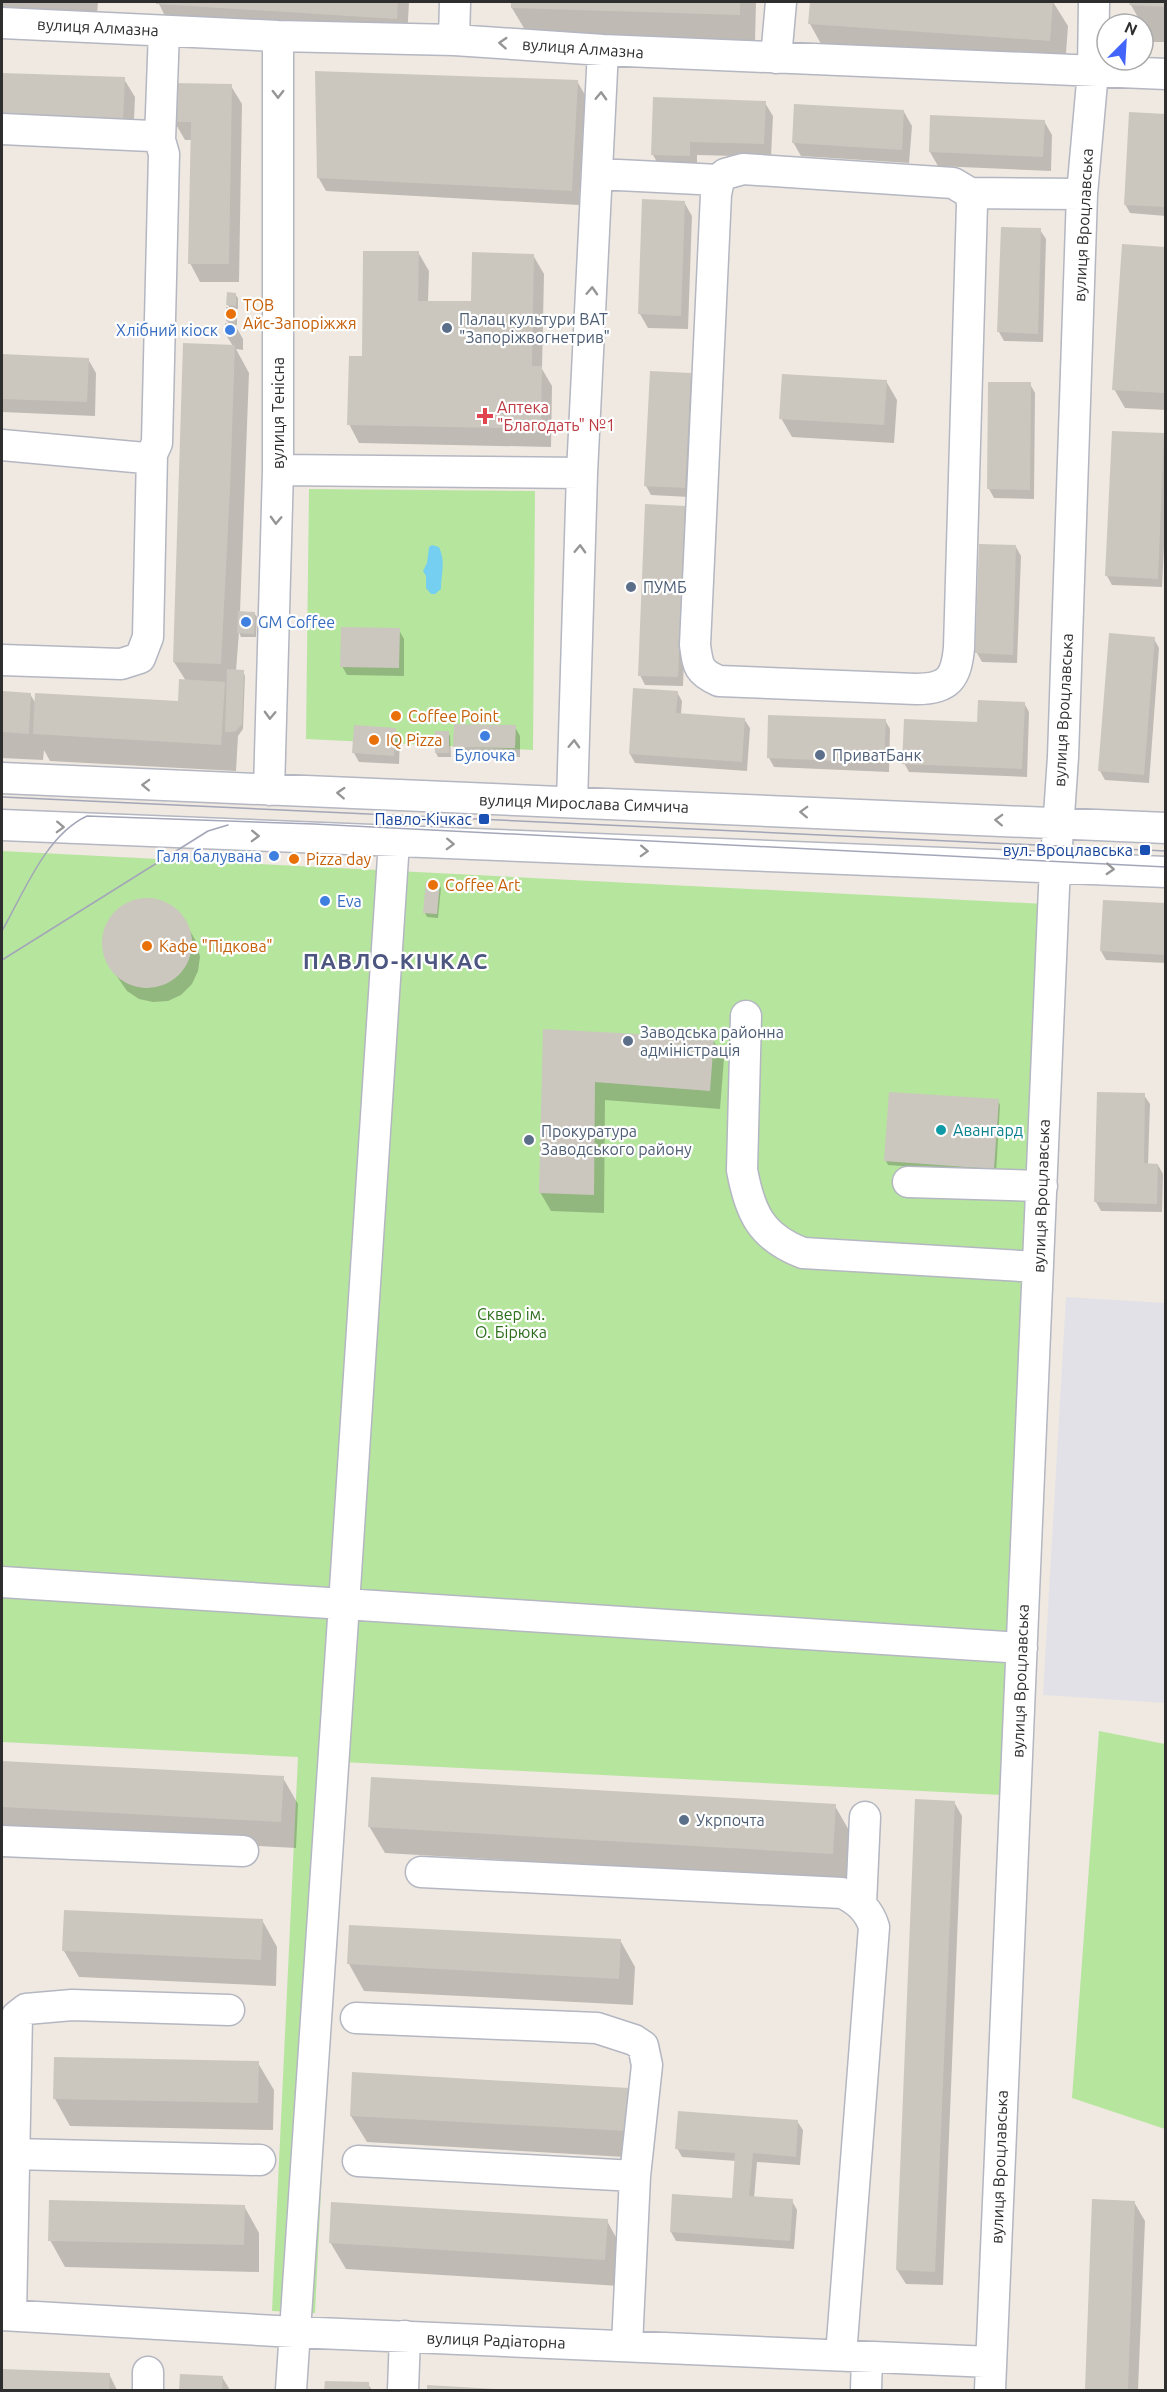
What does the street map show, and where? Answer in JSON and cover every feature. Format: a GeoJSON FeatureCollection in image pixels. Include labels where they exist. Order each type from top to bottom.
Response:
{"type":"FeatureCollection","features":[{"type":"Feature","properties":{"kind":"street"},"geometry":{"type":"LineString","coordinates":[[454,40],[455,2]]}},
{"type":"Feature","properties":{"kind":"street"},"geometry":{"type":"LineString","coordinates":[[776,58],[781,2]]}},
{"type":"Feature","properties":{"kind":"street","name":"вулиця Вроцлавська"},"geometry":{"type":"LineString","coordinates":[[991,2376],[1055,866],[1062,757],[1082,194],[1093,71],[1094,2]]}},
{"type":"Feature","properties":{"kind":"street","name":"вулиця Алмазна"},"geometry":{"type":"LineString","coordinates":[[2,23],[115,15],[164,31],[454,40],[603,50],[1166,74]]}},
{"type":"Feature","properties":{"kind":"street"},"geometry":{"type":"LineString","coordinates":[[2,660],[121,664],[140,658],[148,638],[152,454],[157,443],[164,154],[160,140],[164,31]]}},
{"type":"Feature","properties":{"kind":"street","name":"вулиця Тенісна"},"geometry":{"type":"LineString","coordinates":[[268,790],[278,470],[278,36]]}},
{"type":"Feature","properties":{"kind":"street"},"geometry":{"type":"LineString","coordinates":[[572,802],[582,473],[603,50]]}},
{"type":"Feature","properties":{"kind":"street"},"geometry":{"type":"LineString","coordinates":[[2,129],[151,136],[160,140]]}},
{"type":"Feature","properties":{"kind":"street"},"geometry":{"type":"LineString","coordinates":[[970,193],[972,216],[956,670],[946,682],[927,689],[719,681],[707,676],[698,666],[695,645],[715,218],[719,180],[725,174],[743,169],[953,183],[970,193],[1082,194]]}},
{"type":"Feature","properties":{"kind":"street"},"geometry":{"type":"LineString","coordinates":[[598,174],[719,180]]}},
{"type":"Feature","properties":{"kind":"street"},"geometry":{"type":"LineString","coordinates":[[2,445],[145,459],[152,454]]}},
{"type":"Feature","properties":{"kind":"street"},"geometry":{"type":"LineString","coordinates":[[278,470],[582,473]]}},
{"type":"Feature","properties":{"kind":"street","name":"вулиця Мирослава Симчича"},"geometry":{"type":"LineString","coordinates":[[2,778],[1166,828]]}},
{"type":"Feature","properties":{"kind":"street"},"geometry":{"type":"LineString","coordinates":[[2,825],[1166,872]]}},
{"type":"Feature","properties":{"kind":"street"},"geometry":{"type":"LineString","coordinates":[[291,2391],[393,857]]}},
{"type":"Feature","properties":{"kind":"street"},"geometry":{"type":"LineString","coordinates":[[746,1016],[742,1170],[747,1195],[756,1217],[768,1233],[782,1245],[803,1253],[1038,1267]]}},
{"type":"Feature","properties":{"kind":"street"},"geometry":{"type":"LineString","coordinates":[[908,1182],[1042,1186]]}},
{"type":"Feature","properties":{"kind":"street"},"geometry":{"type":"LineString","coordinates":[[2,1582],[1022,1648]]}},
{"type":"Feature","properties":{"kind":"street"},"geometry":{"type":"LineString","coordinates":[[861,1904],[865,1817]]}},
{"type":"Feature","properties":{"kind":"street"},"geometry":{"type":"LineString","coordinates":[[2,1841],[243,1851]]}},
{"type":"Feature","properties":{"kind":"street"},"geometry":{"type":"LineString","coordinates":[[421,1872],[842,1893],[861,1904],[871,1917],[874,1927],[854,2356],[866,2391]]}},
{"type":"Feature","properties":{"kind":"street"},"geometry":{"type":"LineString","coordinates":[[6,2315],[17,2016],[26,2009],[72,2005],[229,2010]]}},
{"type":"Feature","properties":{"kind":"street"},"geometry":{"type":"LineString","coordinates":[[356,2018],[597,2028],[634,2040],[643,2046],[647,2066],[635,2176],[627,2345]]}},
{"type":"Feature","properties":{"kind":"street"},"geometry":{"type":"LineString","coordinates":[[13,2154],[260,2160]]}},
{"type":"Feature","properties":{"kind":"street"},"geometry":{"type":"LineString","coordinates":[[358,2161],[635,2176]]}},
{"type":"Feature","properties":{"kind":"street","name":"вулиця Радіаторна"},"geometry":{"type":"LineString","coordinates":[[6,2315],[294,2332],[854,2356],[991,2376]]}},
{"type":"Feature","properties":{"kind":"street"},"geometry":{"type":"LineString","coordinates":[[403,2391],[405,2336]]}},
{"type":"Feature","properties":{"kind":"shaded area"},"geometry":{"type":"Polygon","coordinates":[[[1066,1297],[1165,1303],[1165,1703],[1043,1695],[1066,1297]]]}},
{"type":"Feature","properties":{"kind":"green space"},"geometry":{"type":"Polygon","coordinates":[[[309,489],[535,491],[533,750],[306,739],[309,489]]]}},
{"type":"Feature","properties":{"kind":"green space","name":"Сквер ім. О. Бірюка"},"geometry":{"type":"Polygon","coordinates":[[[2,851],[1045,904],[1002,1795],[342,1762],[315,2313],[272,2311],[298,1757],[2,1742],[2,851]]]}},
{"type":"Feature","properties":{"kind":"green space"},"geometry":{"type":"Polygon","coordinates":[[[1099,1731],[1165,1744],[1165,2129],[1072,2098],[1099,1731]]]}},
{"type":"Feature","properties":{"kind":"water"},"geometry":{"type":"Polygon","coordinates":[[[432,545],[439,547],[443,563],[441,589],[435,594],[431,594],[426,588],[426,576],[423,571],[427,563],[429,547],[432,545]]]}},
{"type":"Feature","properties":{"kind":"building"},"geometry":{"type":"Polygon","coordinates":[[[156,2],[398,2],[397,19],[156,4],[156,2]]]}},
{"type":"Feature","properties":{"kind":"building"},"geometry":{"type":"Polygon","coordinates":[[[511,2],[740,2],[740,15],[511,8],[511,2]]]}},
{"type":"Feature","properties":{"kind":"building"},"geometry":{"type":"Polygon","coordinates":[[[810,2],[1053,2],[1050,41],[808,24],[810,2]]]}},
{"type":"Feature","properties":{"kind":"building"},"geometry":{"type":"Polygon","coordinates":[[[1130,2],[1166,2],[1166,7],[1129,5],[1130,2]]]}},
{"type":"Feature","properties":{"kind":"building"},"geometry":{"type":"Polygon","coordinates":[[[315,71],[578,80],[572,191],[317,178],[315,71]]]}},
{"type":"Feature","properties":{"kind":"building"},"geometry":{"type":"Polygon","coordinates":[[[2,73],[125,77],[123,122],[2,117],[2,73]]]}},
{"type":"Feature","properties":{"kind":"building"},"geometry":{"type":"Polygon","coordinates":[[[173,83],[232,84],[229,264],[188,264],[191,122],[173,122],[173,83]]]}},
{"type":"Feature","properties":{"kind":"building"},"geometry":{"type":"Polygon","coordinates":[[[653,97],[766,101],[764,144],[690,142],[690,156],[651,155],[653,97]]]}},
{"type":"Feature","properties":{"kind":"building"},"geometry":{"type":"Polygon","coordinates":[[[794,104],[904,110],[902,150],[792,143],[794,104]]]}},
{"type":"Feature","properties":{"kind":"building"},"geometry":{"type":"Polygon","coordinates":[[[1129,112],[1166,114],[1166,207],[1124,205],[1129,112]]]}},
{"type":"Feature","properties":{"kind":"building"},"geometry":{"type":"Polygon","coordinates":[[[930,115],[1045,120],[1043,157],[929,152],[930,115]]]}},
{"type":"Feature","properties":{"kind":"building"},"geometry":{"type":"Polygon","coordinates":[[[642,199],[685,201],[681,316],[638,314],[642,199]]]}},
{"type":"Feature","properties":{"kind":"building"},"geometry":{"type":"Polygon","coordinates":[[[1001,227],[1041,228],[1038,334],[997,332],[1001,227]]]}},
{"type":"Feature","properties":{"kind":"building"},"geometry":{"type":"Polygon","coordinates":[[[1122,244],[1166,247],[1164,393],[1112,390],[1122,244]]]}},
{"type":"Feature","properties":{"kind":"building","name":"Палац культури ВАТ \"Запоріжвогнетрив\""},"geometry":{"type":"Polygon","coordinates":[[[363,251],[419,251],[418,301],[471,301],[472,252],[534,254],[532,366],[542,366],[541,429],[347,425],[349,356],[362,356],[363,251]]]}},
{"type":"Feature","properties":{"kind":"building"},"geometry":{"type":"Polygon","coordinates":[[[227,292],[236,293],[236,306],[226,305],[227,292]]]}},
{"type":"Feature","properties":{"kind":"building","name":"ТОВ Айс-Запоріжжя"},"geometry":{"type":"Polygon","coordinates":[[[226,307],[236,308],[235,322],[226,321],[226,307]]]}},
{"type":"Feature","properties":{"kind":"building","name":"Хлібний кіоск"},"geometry":{"type":"Polygon","coordinates":[[[225,323],[236,324],[236,336],[225,336],[225,323]]]}},
{"type":"Feature","properties":{"kind":"building"},"geometry":{"type":"Polygon","coordinates":[[[183,343],[235,345],[221,664],[173,662],[183,343]]]}},
{"type":"Feature","properties":{"kind":"building"},"geometry":{"type":"Polygon","coordinates":[[[2,354],[89,358],[87,402],[2,399],[2,354]]]}},
{"type":"Feature","properties":{"kind":"building"},"geometry":{"type":"Polygon","coordinates":[[[650,371],[691,373],[685,488],[644,486],[650,371]]]}},
{"type":"Feature","properties":{"kind":"building"},"geometry":{"type":"Polygon","coordinates":[[[782,374],[887,380],[884,425],[779,419],[782,374]]]}},
{"type":"Feature","properties":{"kind":"building"},"geometry":{"type":"Polygon","coordinates":[[[988,382],[1031,382],[1030,490],[987,489],[988,382]]]}},
{"type":"Feature","properties":{"kind":"building"},"geometry":{"type":"Polygon","coordinates":[[[1112,431],[1164,433],[1158,579],[1105,576],[1112,431]]]}},
{"type":"Feature","properties":{"kind":"building"},"geometry":{"type":"Polygon","coordinates":[[[645,504],[685,506],[678,677],[638,676],[645,504]]]}},
{"type":"Feature","properties":{"kind":"building"},"geometry":{"type":"Polygon","coordinates":[[[979,544],[1016,545],[1013,655],[975,653],[979,544]]]}},
{"type":"Feature","properties":{"kind":"building","name":"GM Coffee"},"geometry":{"type":"Polygon","coordinates":[[[238,611],[255,612],[254,634],[237,633],[238,611]]]}},
{"type":"Feature","properties":{"kind":"building"},"geometry":{"type":"Polygon","coordinates":[[[341,627],[400,628],[399,668],[340,667],[341,627]]]}},
{"type":"Feature","properties":{"kind":"building"},"geometry":{"type":"Polygon","coordinates":[[[1109,633],[1155,637],[1144,775],[1098,771],[1109,633]]]}},
{"type":"Feature","properties":{"kind":"building"},"geometry":{"type":"Polygon","coordinates":[[[227,669],[244,670],[242,724],[232,732],[225,732],[227,669]]]}},
{"type":"Feature","properties":{"kind":"building"},"geometry":{"type":"Polygon","coordinates":[[[179,679],[225,682],[221,745],[33,734],[35,693],[178,701],[179,679]]]}},
{"type":"Feature","properties":{"kind":"building"},"geometry":{"type":"Polygon","coordinates":[[[633,688],[678,691],[676,713],[745,718],[742,762],[629,754],[633,688]]]}},
{"type":"Feature","properties":{"kind":"building"},"geometry":{"type":"Polygon","coordinates":[[[2,691],[31,693],[29,734],[2,732],[2,691]]]}},
{"type":"Feature","properties":{"kind":"building"},"geometry":{"type":"Polygon","coordinates":[[[978,700],[1025,702],[1022,769],[902,764],[904,719],[977,722],[978,700]]]}},
{"type":"Feature","properties":{"kind":"building"},"geometry":{"type":"Polygon","coordinates":[[[768,715],[886,719],[884,763],[767,758],[768,715]]]}},
{"type":"Feature","properties":{"kind":"building","name":"Булочка"},"geometry":{"type":"Polygon","coordinates":[[[454,724],[516,725],[515,748],[453,747],[454,724]]]}},
{"type":"Feature","properties":{"kind":"building","name":"IQ Pіzza"},"geometry":{"type":"Polygon","coordinates":[[[354,725],[396,728],[394,756],[352,753],[354,725]]]}},
{"type":"Feature","properties":{"kind":"building"},"geometry":{"type":"Polygon","coordinates":[[[435,731],[449,731],[449,753],[435,753],[435,731]]]}},
{"type":"Feature","properties":{"kind":"building"},"geometry":{"type":"Polygon","coordinates":[[[426,881],[440,882],[437,914],[423,913],[426,881]]]}},
{"type":"Feature","properties":{"kind":"building","name":"Кафе \"Підкова\""},"geometry":{"type":"Polygon","coordinates":[[[147,898],[164,901],[179,911],[189,926],[192,943],[189,960],[179,975],[164,985],[147,988],[130,985],[115,975],[105,960],[102,943],[105,926],[115,911],[130,901],[147,898]]]}},
{"type":"Feature","properties":{"kind":"building"},"geometry":{"type":"Polygon","coordinates":[[[1103,900],[1166,903],[1166,955],[1100,951],[1103,900]]]}},
{"type":"Feature","properties":{"kind":"building"},"geometry":{"type":"Polygon","coordinates":[[[543,1029],[714,1038],[710,1091],[595,1082],[594,1195],[539,1193],[543,1029]]]}},
{"type":"Feature","properties":{"kind":"building","name":"Авангард"},"geometry":{"type":"Polygon","coordinates":[[[889,1092],[999,1099],[994,1169],[884,1161],[889,1092]]]}},
{"type":"Feature","properties":{"kind":"building"},"geometry":{"type":"Polygon","coordinates":[[[1097,1092],[1145,1093],[1144,1163],[1158,1164],[1157,1204],[1094,1202],[1097,1092]]]}},
{"type":"Feature","properties":{"kind":"building"},"geometry":{"type":"Polygon","coordinates":[[[2,1761],[284,1776],[281,1822],[2,1807],[2,1761]]]}},
{"type":"Feature","properties":{"kind":"building"},"geometry":{"type":"Polygon","coordinates":[[[371,1777],[836,1804],[833,1854],[368,1827],[371,1777]]]}},
{"type":"Feature","properties":{"kind":"building"},"geometry":{"type":"Polygon","coordinates":[[[915,1799],[955,1801],[935,2272],[896,2270],[915,1799]]]}},
{"type":"Feature","properties":{"kind":"building"},"geometry":{"type":"Polygon","coordinates":[[[64,1910],[263,1919],[261,1960],[62,1951],[64,1910]]]}},
{"type":"Feature","properties":{"kind":"building"},"geometry":{"type":"Polygon","coordinates":[[[349,1925],[621,1939],[619,1979],[347,1964],[349,1925]]]}},
{"type":"Feature","properties":{"kind":"building"},"geometry":{"type":"Polygon","coordinates":[[[54,2057],[259,2061],[258,2103],[53,2099],[54,2057]]]}},
{"type":"Feature","properties":{"kind":"building"},"geometry":{"type":"Polygon","coordinates":[[[352,2072],[629,2088],[627,2131],[350,2116],[352,2072]]]}},
{"type":"Feature","properties":{"kind":"building"},"geometry":{"type":"Polygon","coordinates":[[[678,2111],[798,2120],[796,2157],[753,2153],[749,2196],[793,2199],[790,2241],[670,2232],[672,2194],[732,2198],[735,2153],[675,2149],[678,2111]]]}},
{"type":"Feature","properties":{"kind":"building"},"geometry":{"type":"Polygon","coordinates":[[[1092,2199],[1135,2201],[1128,2390],[1085,2390],[1092,2199]]]}},
{"type":"Feature","properties":{"kind":"building"},"geometry":{"type":"Polygon","coordinates":[[[49,2200],[245,2205],[244,2245],[48,2241],[49,2200]]]}},
{"type":"Feature","properties":{"kind":"building"},"geometry":{"type":"Polygon","coordinates":[[[331,2202],[608,2219],[605,2260],[329,2243],[331,2202]]]}},
{"type":"Feature","properties":{"kind":"building"},"geometry":{"type":"Polygon","coordinates":[[[2,2369],[110,2373],[109,2390],[2,2390],[2,2369]]]}},
{"type":"Feature","properties":{"kind":"building"},"geometry":{"type":"Polygon","coordinates":[[[180,2374],[223,2376],[222,2390],[179,2390],[180,2374]]]}},
{"type":"Feature","properties":{"kind":"building"},"geometry":{"type":"Polygon","coordinates":[[[325,2381],[369,2382],[369,2390],[324,2390],[325,2381]]]}},
{"type":"Feature","properties":{"kind":"building"},"geometry":{"type":"Polygon","coordinates":[[[427,2385],[495,2389],[495,2390],[427,2390],[427,2385]]]}},
{"type":"Feature","properties":{"kind":"tram line"},"geometry":{"type":"LineString","coordinates":[[2,797],[1166,851]]}},
{"type":"Feature","properties":{"kind":"tram line"},"geometry":{"type":"LineString","coordinates":[[2,931],[48,850],[72,825],[87,816],[314,824],[1166,867]]}},
{"type":"Feature","properties":{"kind":"tram line"},"geometry":{"type":"LineString","coordinates":[[2,960],[208,831],[228,825]]}},
{"type":"Feature","properties":{"kind":"place","name":"ТОВ Айс-Запоріжжя"},"geometry":{"type":"Point","coordinates":[231,314]}},
{"type":"Feature","properties":{"kind":"place","name":"Палац культури ВАТ \"Запоріжвогнетрив\""},"geometry":{"type":"Point","coordinates":[447,328]}},
{"type":"Feature","properties":{"kind":"place","name":"Хлібний кіоск"},"geometry":{"type":"Point","coordinates":[230,330]}},
{"type":"Feature","properties":{"kind":"place","name":"Аптека \"Благодать\" №1"},"geometry":{"type":"Point","coordinates":[485,416]}},
{"type":"Feature","properties":{"kind":"place","name":"ПУМБ"},"geometry":{"type":"Point","coordinates":[631,587]}},
{"type":"Feature","properties":{"kind":"place","name":"GM Coffee"},"geometry":{"type":"Point","coordinates":[246,622]}},
{"type":"Feature","properties":{"kind":"place","name":"Coffee Point"},"geometry":{"type":"Point","coordinates":[396,716]}},
{"type":"Feature","properties":{"kind":"place","name":"Булочка"},"geometry":{"type":"Point","coordinates":[485,736]}},
{"type":"Feature","properties":{"kind":"place","name":"IQ Pіzza"},"geometry":{"type":"Point","coordinates":[374,740]}},
{"type":"Feature","properties":{"kind":"place","name":"ПриватБанк"},"geometry":{"type":"Point","coordinates":[820,755]}},
{"type":"Feature","properties":{"kind":"place","name":"Павло-Кічкас"},"geometry":{"type":"Point","coordinates":[484,819]}},
{"type":"Feature","properties":{"kind":"place","name":"вул. Вроцлавська"},"geometry":{"type":"Point","coordinates":[1145,850]}},
{"type":"Feature","properties":{"kind":"place","name":"Галя балувана"},"geometry":{"type":"Point","coordinates":[274,856]}},
{"type":"Feature","properties":{"kind":"place","name":"Pizza day"},"geometry":{"type":"Point","coordinates":[294,859]}},
{"type":"Feature","properties":{"kind":"place","name":"Coffee Art"},"geometry":{"type":"Point","coordinates":[433,885]}},
{"type":"Feature","properties":{"kind":"place","name":"Eva"},"geometry":{"type":"Point","coordinates":[325,901]}},
{"type":"Feature","properties":{"kind":"place","name":"Кафе \"Підкова\""},"geometry":{"type":"Point","coordinates":[147,946]}},
{"type":"Feature","properties":{"kind":"place","name":"Заводська районна адміністрація"},"geometry":{"type":"Point","coordinates":[628,1041]}},
{"type":"Feature","properties":{"kind":"place","name":"Авангард"},"geometry":{"type":"Point","coordinates":[941,1130]}},
{"type":"Feature","properties":{"kind":"place","name":"Прокуратура Заводського району"},"geometry":{"type":"Point","coordinates":[529,1140]}},
{"type":"Feature","properties":{"kind":"place","name":"Укрпочта"},"geometry":{"type":"Point","coordinates":[684,1820]}},
{"type":"Feature","properties":{"kind":"district","name":"ПАВЛО-КІЧКАС"},"geometry":{"type":"Point","coordinates":[396,961]}}]}
